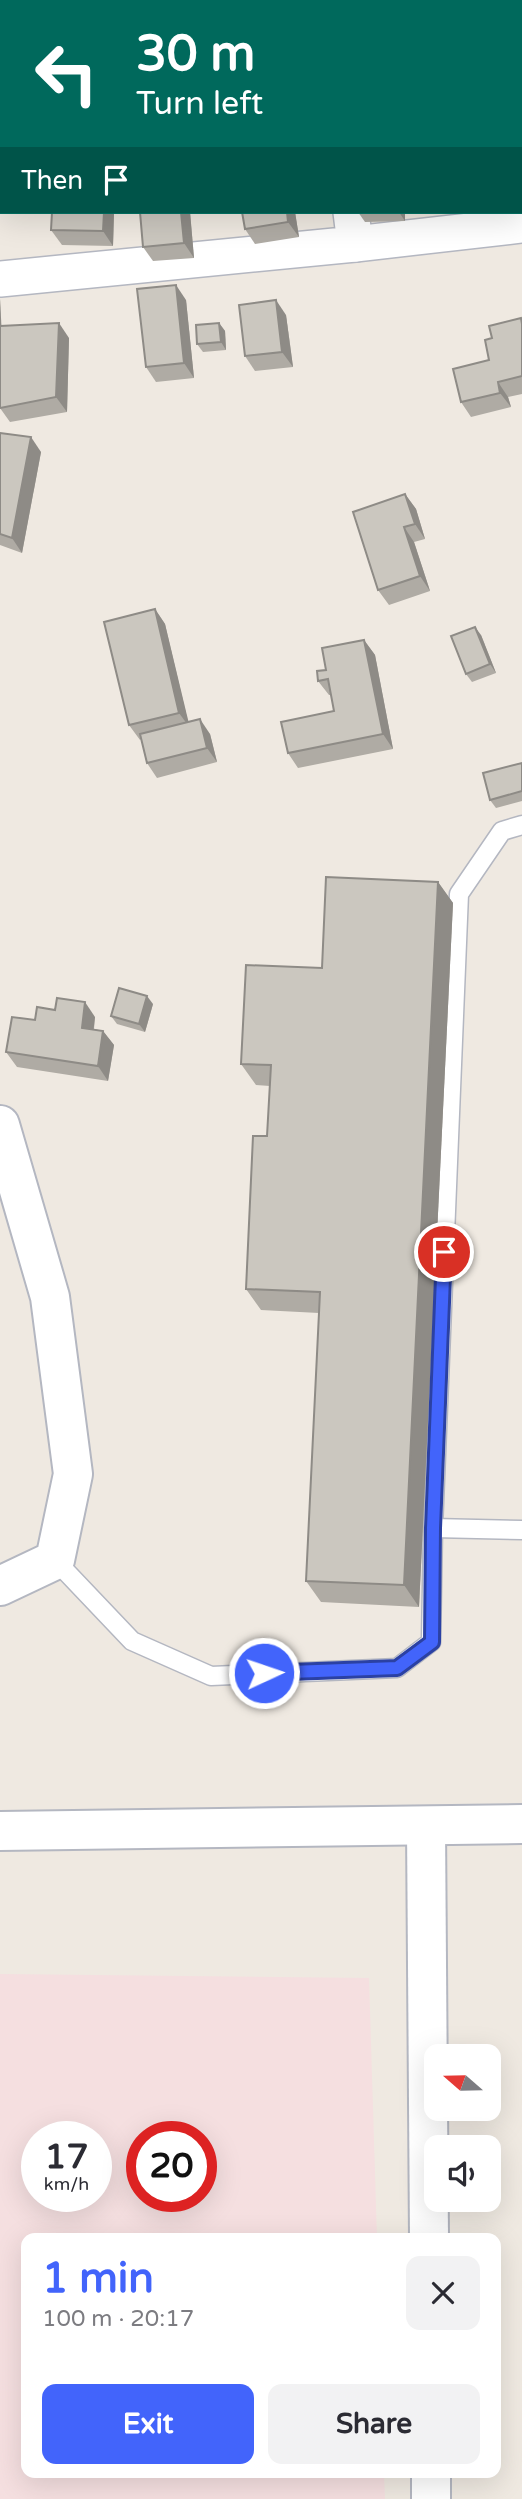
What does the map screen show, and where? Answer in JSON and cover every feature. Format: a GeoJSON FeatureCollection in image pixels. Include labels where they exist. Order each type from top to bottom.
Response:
{"type":"FeatureCollection","features":[{"type":"Feature","properties":{"kind":"street"},"geometry":{"type":"LineString","coordinates":[[0,279],[353,228],[522,225]]}},
{"type":"Feature","properties":{"kind":"street"},"geometry":{"type":"LineString","coordinates":[[0,1125],[50,1297],[74,1474],[55,1560],[0,1586]]}},
{"type":"Feature","properties":{"kind":"street"},"geometry":{"type":"LineString","coordinates":[[0,1831],[522,1824]]}},
{"type":"Feature","properties":{"kind":"street"},"geometry":{"type":"LineString","coordinates":[[426,1826],[429,2233]]}},
{"type":"Feature","properties":{"kind":"street"},"geometry":{"type":"LineString","coordinates":[[431,2478],[431,2499]]}},
{"type":"Feature","properties":{"kind":"lane"},"geometry":{"type":"LineString","coordinates":[[55,1560],[132,1641],[211,1676],[397,1668],[432,1642],[433,1528],[459,894],[502,831],[522,825]]}},
{"type":"Feature","properties":{"kind":"lane"},"geometry":{"type":"LineString","coordinates":[[433,1528],[522,1530]]}},
{"type":"Feature","properties":{"kind":"shaded area"},"geometry":{"type":"Polygon","coordinates":[[[0,1974],[369,1978],[377,2233],[21,2233],[21,2478],[384,2478],[385,2499],[0,2499],[0,1974]]]}},
{"type":"Feature","properties":{"kind":"building"},"geometry":{"type":"Polygon","coordinates":[[[52,214],[104,214],[103,231],[51,230],[52,214]]]}},
{"type":"Feature","properties":{"kind":"building"},"geometry":{"type":"Polygon","coordinates":[[[140,214],[181,214],[184,243],[143,247],[140,214]]]}},
{"type":"Feature","properties":{"kind":"building"},"geometry":{"type":"Polygon","coordinates":[[[242,214],[287,214],[288,222],[245,229],[242,214]]]}},
{"type":"Feature","properties":{"kind":"building"},"geometry":{"type":"Polygon","coordinates":[[[176,285],[184,363],[146,367],[137,289],[176,285]]]}},
{"type":"Feature","properties":{"kind":"building"},"geometry":{"type":"Polygon","coordinates":[[[276,300],[282,352],[245,356],[239,305],[276,300]]]}},
{"type":"Feature","properties":{"kind":"building"},"geometry":{"type":"Polygon","coordinates":[[[521,318],[522,376],[498,382],[500,393],[461,402],[453,369],[489,360],[485,340],[492,338],[489,326],[521,318]]]}},
{"type":"Feature","properties":{"kind":"building"},"geometry":{"type":"Polygon","coordinates":[[[59,323],[56,397],[0,408],[0,326],[59,323]]]}},
{"type":"Feature","properties":{"kind":"building"},"geometry":{"type":"Polygon","coordinates":[[[219,323],[221,342],[197,344],[196,325],[219,323]]]}},
{"type":"Feature","properties":{"kind":"building"},"geometry":{"type":"Polygon","coordinates":[[[0,433],[31,437],[12,538],[0,534],[0,433]]]}},
{"type":"Feature","properties":{"kind":"building"},"geometry":{"type":"Polygon","coordinates":[[[405,494],[415,524],[404,527],[420,576],[378,590],[353,512],[405,494]]]}},
{"type":"Feature","properties":{"kind":"building"},"geometry":{"type":"Polygon","coordinates":[[[155,609],[179,713],[129,725],[104,622],[155,609]]]}},
{"type":"Feature","properties":{"kind":"building"},"geometry":{"type":"Polygon","coordinates":[[[475,627],[490,664],[466,674],[451,636],[475,627]]]}},
{"type":"Feature","properties":{"kind":"building"},"geometry":{"type":"Polygon","coordinates":[[[364,640],[383,734],[288,753],[281,722],[334,711],[328,679],[318,681],[317,671],[326,670],[322,648],[364,640]]]}},
{"type":"Feature","properties":{"kind":"building"},"geometry":{"type":"Polygon","coordinates":[[[200,719],[207,748],[147,763],[140,734],[200,719]]]}},
{"type":"Feature","properties":{"kind":"building"},"geometry":{"type":"Polygon","coordinates":[[[522,763],[522,791],[490,800],[483,773],[522,763]]]}},
{"type":"Feature","properties":{"kind":"building"},"geometry":{"type":"Polygon","coordinates":[[[326,877],[438,882],[404,1585],[306,1581],[320,1292],[246,1289],[253,1136],[267,1136],[271,1065],[241,1064],[246,965],[322,968],[326,877]]]}},
{"type":"Feature","properties":{"kind":"building"},"geometry":{"type":"Polygon","coordinates":[[[119,988],[147,996],[139,1024],[111,1016],[119,988]]]}},
{"type":"Feature","properties":{"kind":"building"},"geometry":{"type":"Polygon","coordinates":[[[57,998],[85,1002],[82,1028],[103,1031],[98,1066],[6,1052],[12,1017],[35,1020],[37,1007],[55,1010],[57,998]]]}},
{"type":"Feature","properties":{"kind":"route"},"geometry":{"type":"LineString","coordinates":[[264,1673],[397,1668],[432,1642],[433,1528],[444,1252]]}}]}
